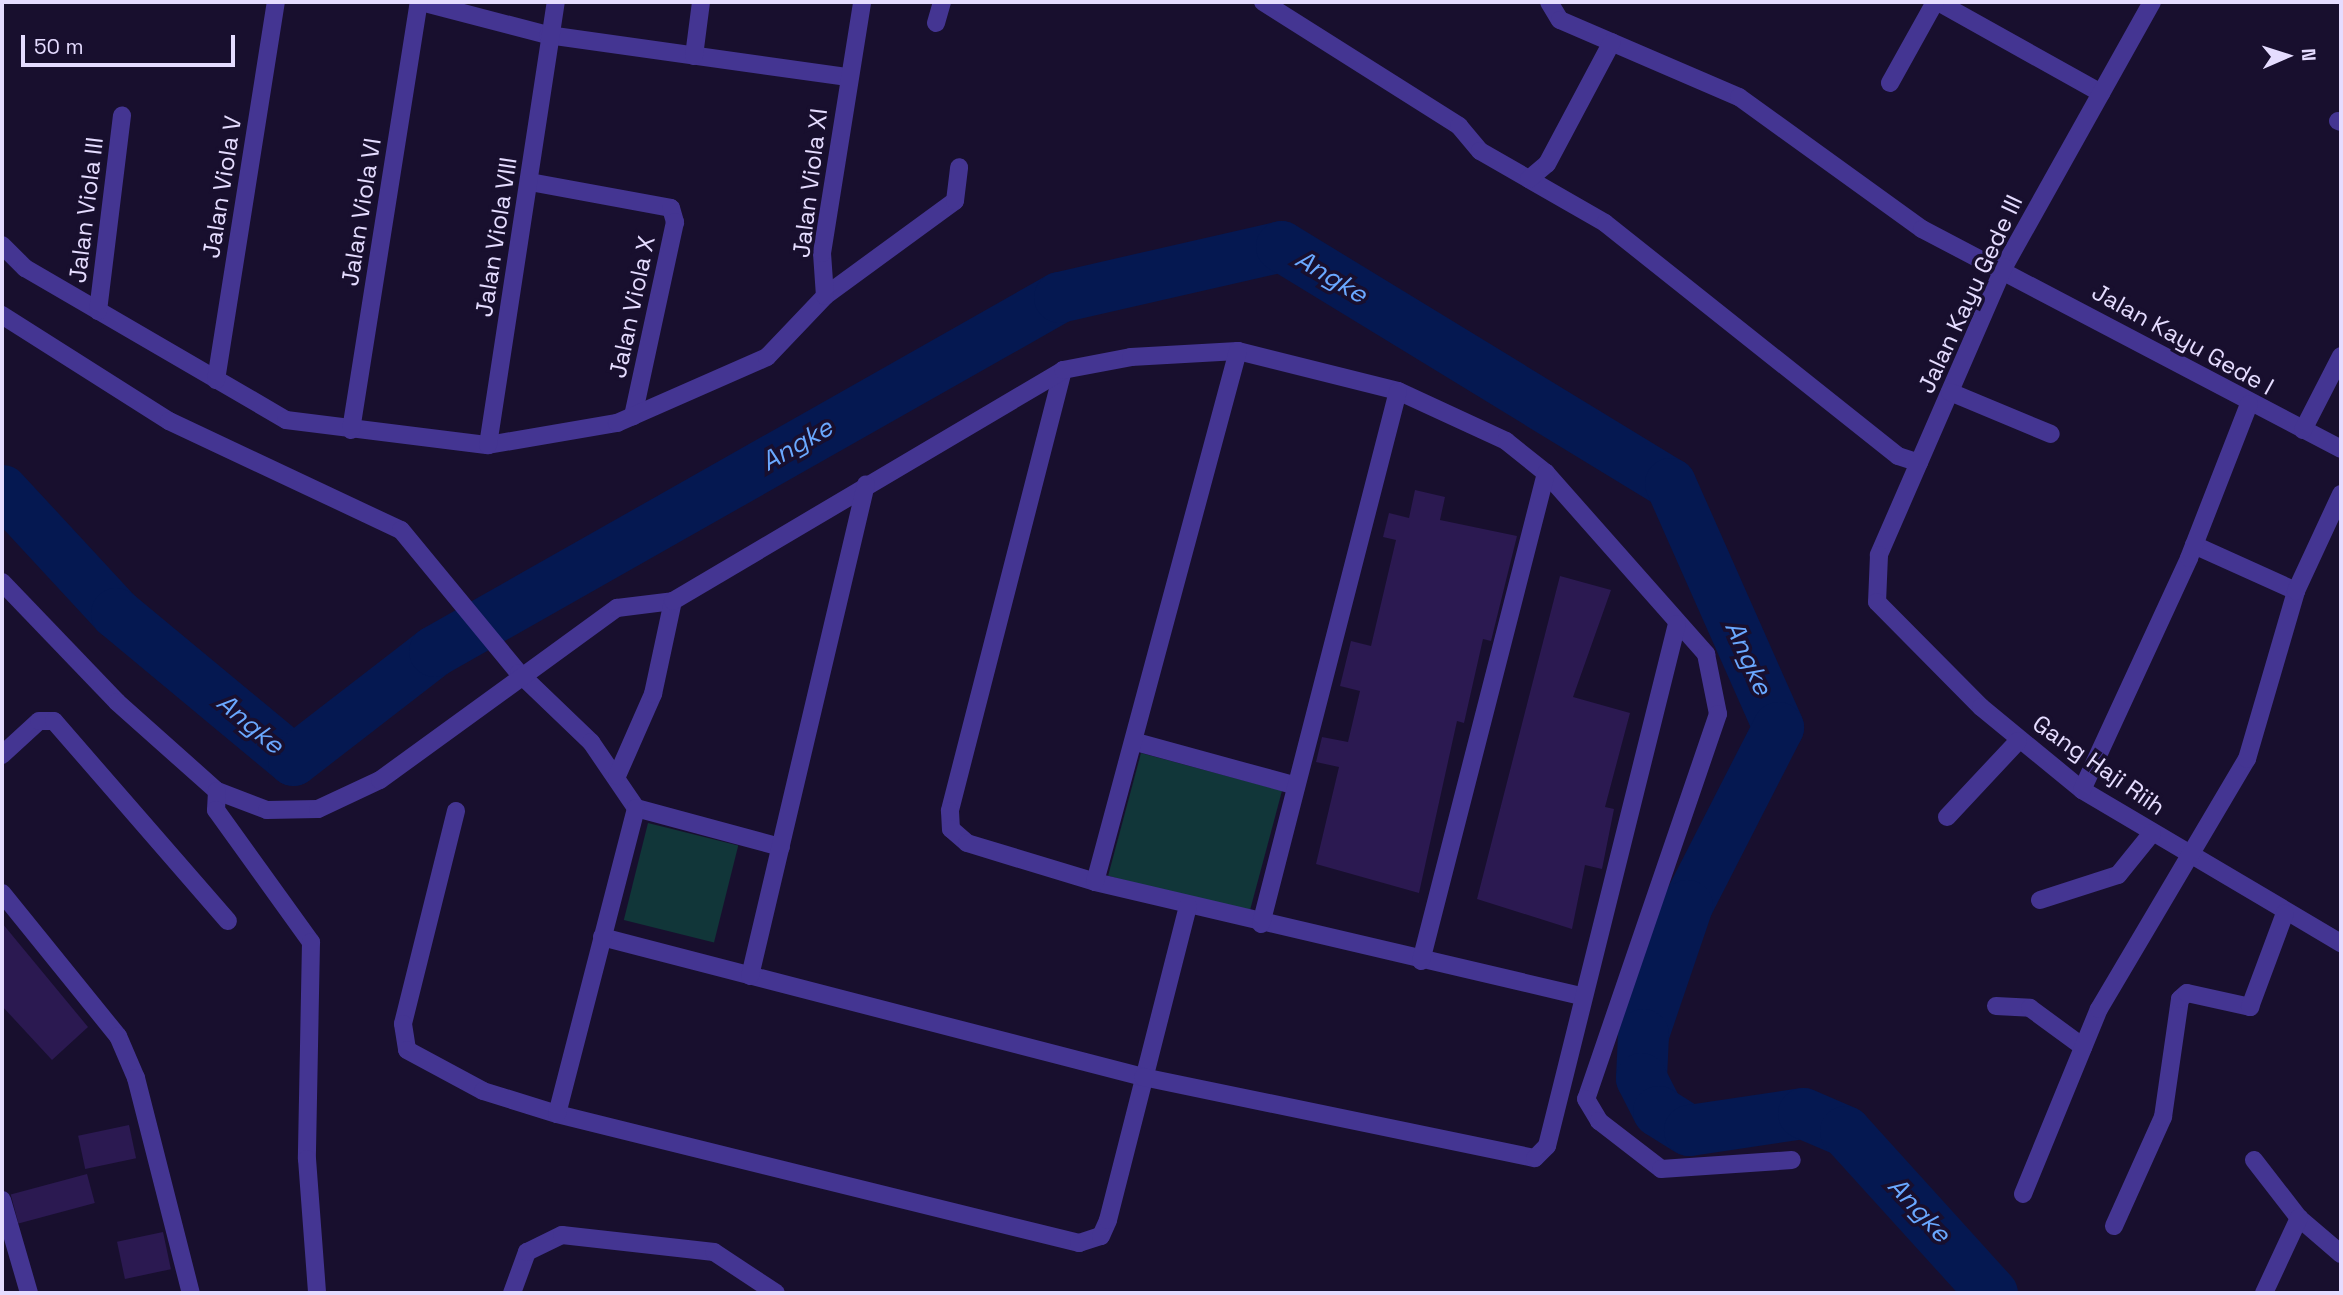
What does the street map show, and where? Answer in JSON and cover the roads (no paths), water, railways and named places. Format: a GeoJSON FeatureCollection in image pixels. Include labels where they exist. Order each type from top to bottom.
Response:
{"type":"FeatureCollection","features":[{"type":"Feature","properties":{"kind":"street","name":"Jalan Viola V"},"geometry":{"type":"LineString","coordinates":[[216,380],[276,2]]}},
{"type":"Feature","properties":{"kind":"street"},"geometry":{"type":"LineString","coordinates":[[420,2],[548,35],[848,76]]}},
{"type":"Feature","properties":{"kind":"street","name":"Jalan Viola VI"},"geometry":{"type":"LineString","coordinates":[[351,430],[420,2]]}},
{"type":"Feature","properties":{"kind":"street","name":"Jalan Viola VIII"},"geometry":{"type":"LineString","coordinates":[[488,445],[530,182],[548,35],[556,2]]}},
{"type":"Feature","properties":{"kind":"street"},"geometry":{"type":"LineString","coordinates":[[694,56],[701,2]]}},
{"type":"Feature","properties":{"kind":"street","name":"Jalan Viola XI"},"geometry":{"type":"LineString","coordinates":[[825,296],[822,253],[848,76],[862,2]]}},
{"type":"Feature","properties":{"kind":"street"},"geometry":{"type":"LineString","coordinates":[[936,23],[942,2]]}},
{"type":"Feature","properties":{"kind":"street"},"geometry":{"type":"LineString","coordinates":[[1264,2],[1391,80],[1459,127],[1480,151],[1605,223],[1898,456],[1919,463]]}},
{"type":"Feature","properties":{"kind":"street","name":"Jalan Kayu Gede I"},"geometry":{"type":"LineString","coordinates":[[1549,2],[1560,20],[1739,97],[1922,229],[2004,268],[2249,404],[2341,449]]}},
{"type":"Feature","properties":{"kind":"street"},"geometry":{"type":"LineString","coordinates":[[1890,83],[1937,2],[2101,93]]}},
{"type":"Feature","properties":{"kind":"street","name":"Jalan Kayu Gede III"},"geometry":{"type":"LineString","coordinates":[[1874,579],[1919,463],[2004,268],[2152,2]]}},
{"type":"Feature","properties":{"kind":"street"},"geometry":{"type":"LineString","coordinates":[[1529,179],[1547,163],[1612,42]]}},
{"type":"Feature","properties":{"kind":"street","name":"Jalan Viola III"},"geometry":{"type":"LineString","coordinates":[[98,310],[122,115]]}},
{"type":"Feature","properties":{"kind":"street"},"geometry":{"type":"LineString","coordinates":[[2,245],[25,268],[286,420],[488,445],[559,438],[633,418],[767,357],[825,296],[955,201],[959,167]]}},
{"type":"Feature","properties":{"kind":"street","name":"Jalan Viola X"},"geometry":{"type":"LineString","coordinates":[[530,182],[671,208],[675,222],[633,418]]}},
{"type":"Feature","properties":{"kind":"street"},"geometry":{"type":"LineString","coordinates":[[2,315],[169,421],[401,530],[439,570],[514,667],[617,776],[636,808],[781,847]]}},
{"type":"Feature","properties":{"kind":"street"},"geometry":{"type":"LineString","coordinates":[[1095,882],[1136,742],[1238,351]]}},
{"type":"Feature","properties":{"kind":"street"},"geometry":{"type":"LineString","coordinates":[[2,582],[117,702],[217,791],[267,810],[318,809],[380,780],[514,667],[617,608],[673,601],[866,484],[1063,370],[1131,357],[1238,351],[1398,391],[1506,441],[1546,473],[1706,654],[1718,714],[1586,1099],[1599,1121],[1661,1169],[1792,1160]]}},
{"type":"Feature","properties":{"kind":"street"},"geometry":{"type":"LineString","coordinates":[[2303,430],[2341,356]]}},
{"type":"Feature","properties":{"kind":"street"},"geometry":{"type":"LineString","coordinates":[[1063,370],[950,811],[951,829],[967,843],[1095,882],[1261,924],[1581,996]]}},
{"type":"Feature","properties":{"kind":"street"},"geometry":{"type":"LineString","coordinates":[[1261,924],[1293,785],[1398,391]]}},
{"type":"Feature","properties":{"kind":"street"},"geometry":{"type":"LineString","coordinates":[[1950,392],[2052,434]]}},
{"type":"Feature","properties":{"kind":"street"},"geometry":{"type":"LineString","coordinates":[[2082,790],[2194,545],[2249,404]]}},
{"type":"Feature","properties":{"kind":"street"},"geometry":{"type":"LineString","coordinates":[[1421,961],[1546,473]]}},
{"type":"Feature","properties":{"kind":"street"},"geometry":{"type":"LineString","coordinates":[[750,975],[866,484]]}},
{"type":"Feature","properties":{"kind":"street"},"geometry":{"type":"LineString","coordinates":[[2023,1194],[2083,1047],[2189,855],[2247,759],[2296,591],[2341,494]]}},
{"type":"Feature","properties":{"kind":"street"},"geometry":{"type":"LineString","coordinates":[[2194,545],[2296,591]]}},
{"type":"Feature","properties":{"kind":"street","name":"Gang Haji Riih"},"geometry":{"type":"LineString","coordinates":[[1874,579],[1877,602],[1902,631],[2018,741],[2082,790],[2285,913],[2341,943]]}},
{"type":"Feature","properties":{"kind":"street"},"geometry":{"type":"LineString","coordinates":[[617,776],[653,694],[673,601]]}},
{"type":"Feature","properties":{"kind":"street"},"geometry":{"type":"LineString","coordinates":[[602,937],[1143,1077],[1535,1157],[1547,1146],[1581,996],[1677,624]]}},
{"type":"Feature","properties":{"kind":"street"},"geometry":{"type":"LineString","coordinates":[[2,755],[40,720],[54,721],[228,921]]}},
{"type":"Feature","properties":{"kind":"street"},"geometry":{"type":"LineString","coordinates":[[1947,817],[2018,741]]}},
{"type":"Feature","properties":{"kind":"street"},"geometry":{"type":"LineString","coordinates":[[1136,742],[1293,785]]}},
{"type":"Feature","properties":{"kind":"street"},"geometry":{"type":"LineString","coordinates":[[217,791],[216,810],[311,942],[307,1159],[317,1293]]}},
{"type":"Feature","properties":{"kind":"street"},"geometry":{"type":"LineString","coordinates":[[557,1114],[636,808]]}},
{"type":"Feature","properties":{"kind":"street"},"geometry":{"type":"LineString","coordinates":[[456,811],[401,1042],[482,1091],[557,1114],[1079,1243],[1101,1236],[1108,1220],[1188,906]]}},
{"type":"Feature","properties":{"kind":"street"},"geometry":{"type":"LineString","coordinates":[[2040,900],[2118,875],[2152,833]]}},
{"type":"Feature","properties":{"kind":"street"},"geometry":{"type":"LineString","coordinates":[[5,903],[118,1036],[136,1078],[191,1293]]}},
{"type":"Feature","properties":{"kind":"street"},"geometry":{"type":"LineString","coordinates":[[2114,1226],[2163,1117],[2179,999],[2187,993],[2250,1007],[2285,913]]}},
{"type":"Feature","properties":{"kind":"street"},"geometry":{"type":"LineString","coordinates":[[1996,1006],[2030,1008],[2083,1047]]}},
{"type":"Feature","properties":{"kind":"street"},"geometry":{"type":"LineString","coordinates":[[2254,1160],[2299,1218],[2341,1254]]}},
{"type":"Feature","properties":{"kind":"street"},"geometry":{"type":"LineString","coordinates":[[2,1200],[29,1293]]}},
{"type":"Feature","properties":{"kind":"street"},"geometry":{"type":"LineString","coordinates":[[2264,1293],[2299,1218]]}},
{"type":"Feature","properties":{"kind":"street"},"geometry":{"type":"LineString","coordinates":[[512,1293],[527,1252],[562,1235],[714,1252],[776,1293]]}},
{"type":"Feature","properties":{"kind":"waterway","name":"Angke"},"geometry":{"type":"LineString","coordinates":[[2,490],[116,613],[293,760],[434,651],[1059,297],[1281,246],[1670,483],[1778,727],[1687,905],[1643,1034],[1641,1078],[1658,1111],[1689,1130],[1803,1113],[1845,1131],[1992,1293]]}}]}
